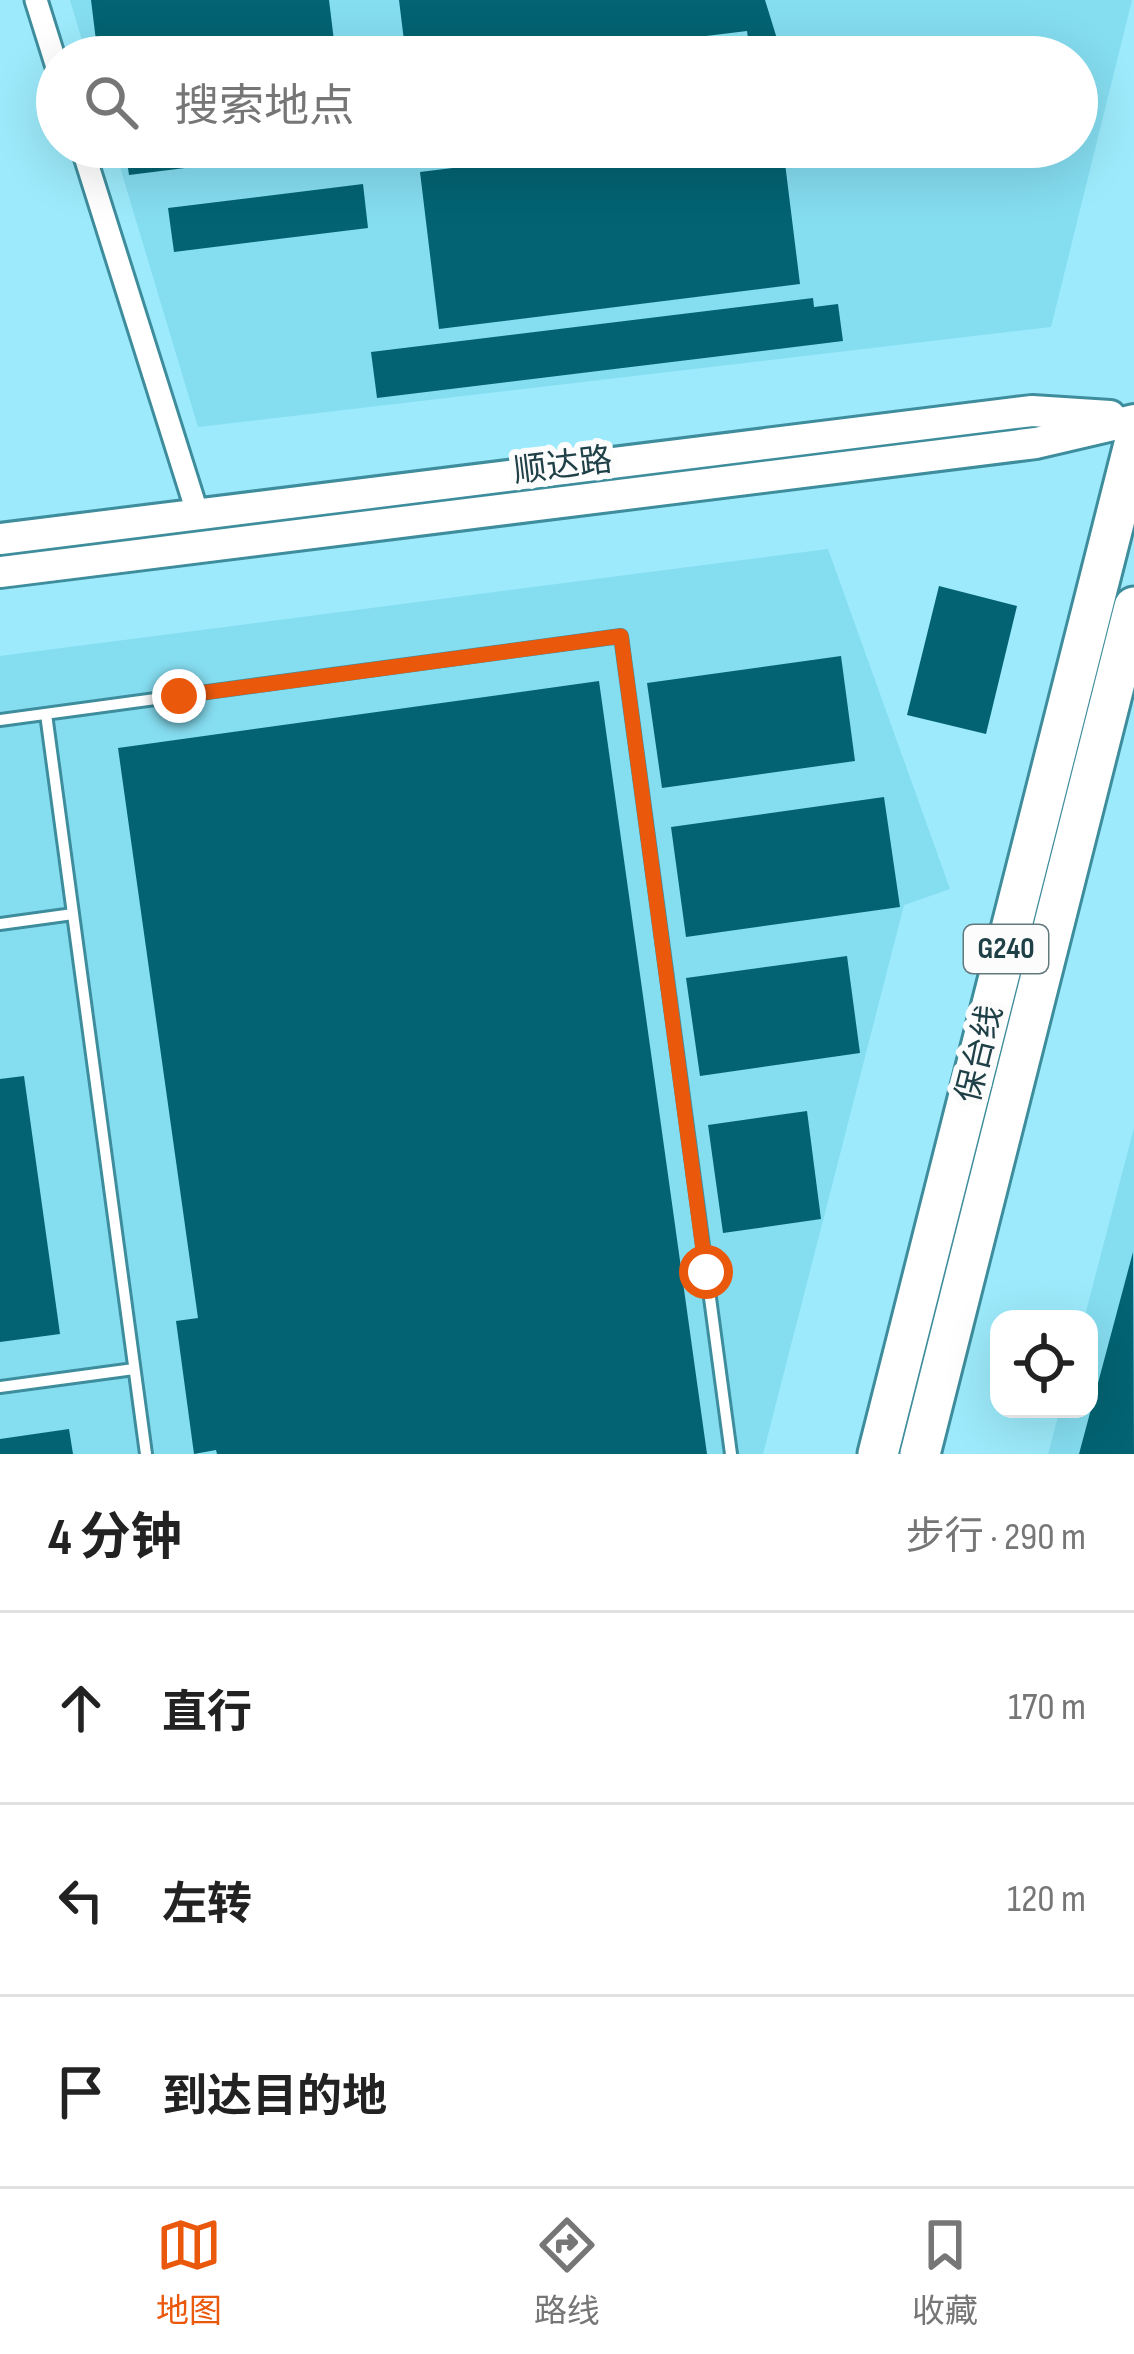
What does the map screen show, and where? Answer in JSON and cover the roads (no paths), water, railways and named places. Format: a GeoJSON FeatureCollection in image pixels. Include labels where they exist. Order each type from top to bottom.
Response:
{"type":"FeatureCollection","features":[{"type":"Feature","properties":{"kind":"highway","name":"保台线"},"geometry":{"type":"LineString","coordinates":[[878,1454],[1134,444]]}},
{"type":"Feature","properties":{"kind":"highway","name":"保台线"},"geometry":{"type":"LineString","coordinates":[[920,1454],[1134,607]]}},
{"type":"Feature","properties":{"kind":"main road","name":"顺达路"},"geometry":{"type":"LineString","coordinates":[[0,539],[1032,411],[1134,419]]}},
{"type":"Feature","properties":{"kind":"main road","name":"顺达路"},"geometry":{"type":"LineString","coordinates":[[0,572],[1036,443],[1134,419]]}},
{"type":"Feature","properties":{"kind":"street"},"geometry":{"type":"LineString","coordinates":[[36,0],[47,36]]}},
{"type":"Feature","properties":{"kind":"street"},"geometry":{"type":"LineString","coordinates":[[89,168],[198,515]]}},
{"type":"Feature","properties":{"kind":"lane"},"geometry":{"type":"LineString","coordinates":[[0,720],[621,636],[730,1454]]}},
{"type":"Feature","properties":{"kind":"lane"},"geometry":{"type":"LineString","coordinates":[[46,714],[146,1454]]}},
{"type":"Feature","properties":{"kind":"lane"},"geometry":{"type":"LineString","coordinates":[[0,923],[73,914]]}},
{"type":"Feature","properties":{"kind":"lane"},"geometry":{"type":"LineString","coordinates":[[0,1388],[134,1369]]}}]}
